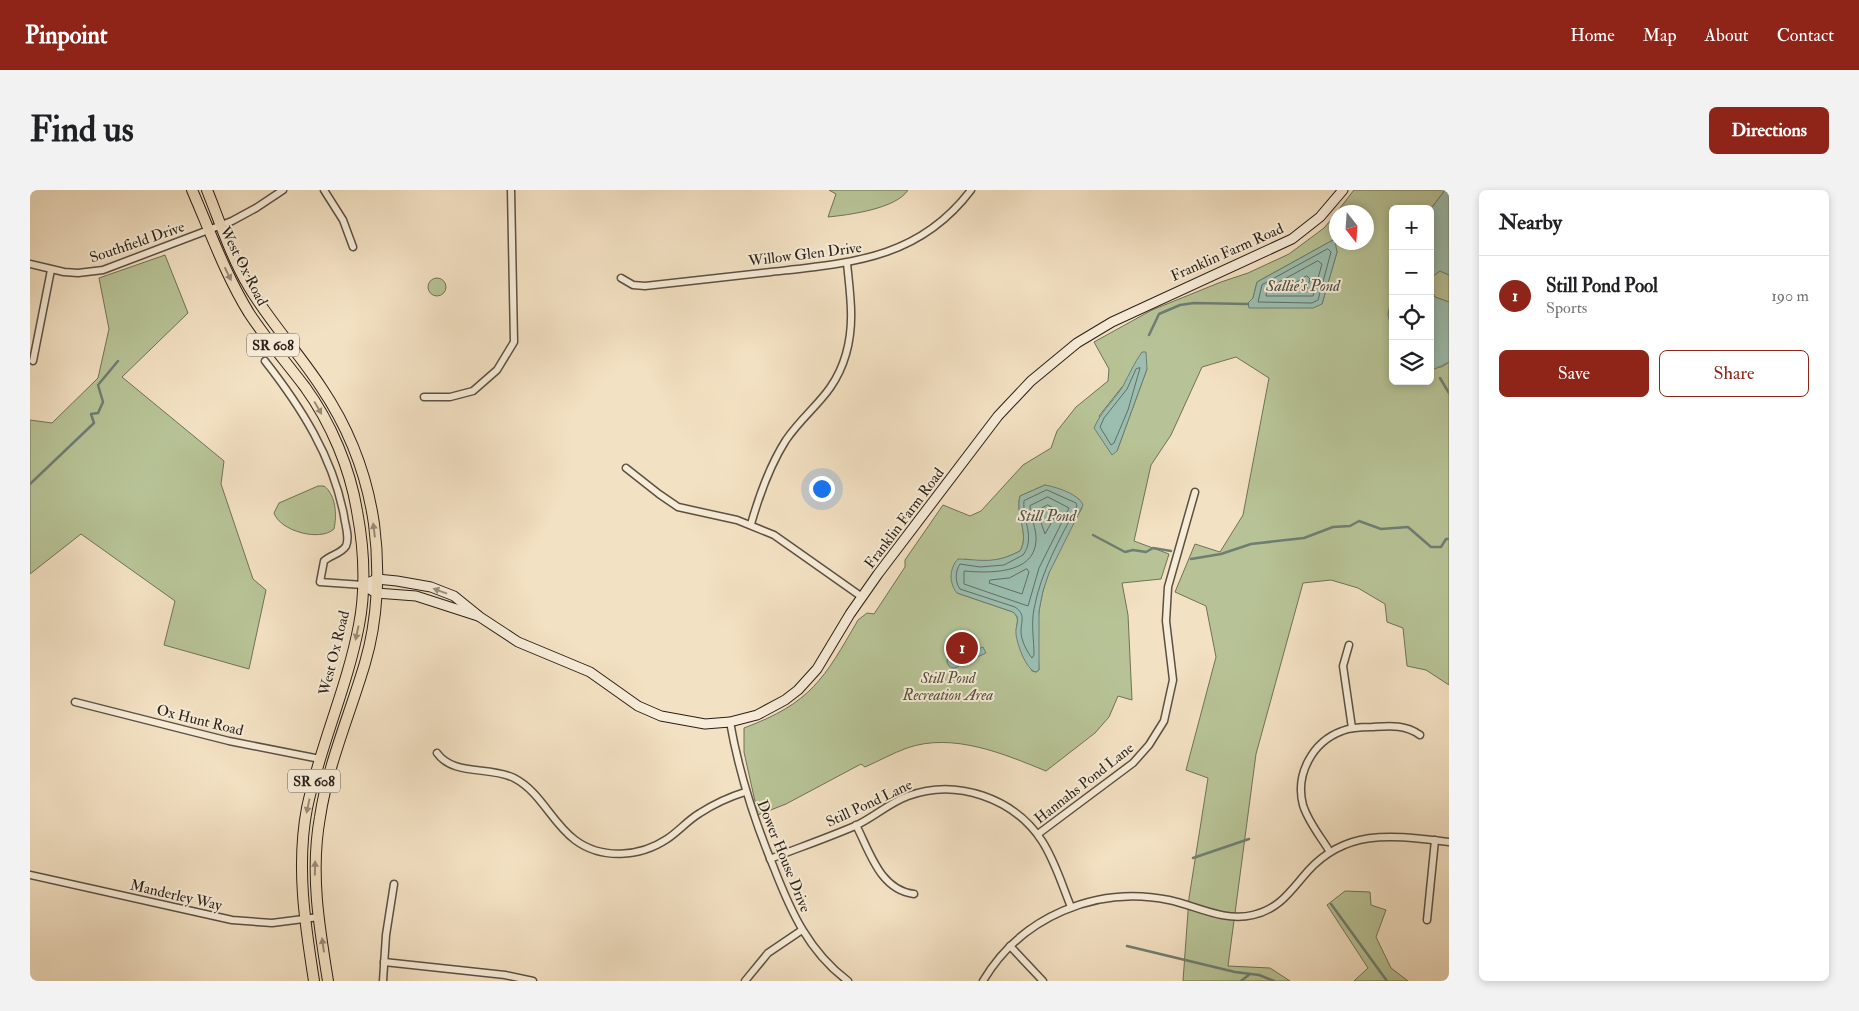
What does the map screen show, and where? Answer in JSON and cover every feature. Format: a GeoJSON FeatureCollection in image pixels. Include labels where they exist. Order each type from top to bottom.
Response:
{"type":"FeatureCollection","features":[{"type":"Feature","properties":{"kind":"main road","name":"West Ox Road"},"geometry":{"type":"LineString","coordinates":[[192,190],[228,275],[245,306],[306,389],[335,442],[357,510],[362,550],[363,585],[359,623],[351,660],[307,809],[303,839],[301,881],[314,981]]}},
{"type":"Feature","properties":{"kind":"main road","name":"West Ox Road"},"geometry":{"type":"LineString","coordinates":[[207,190],[248,286],[324,392],[351,444],[365,483],[372,511],[376,542],[377,579],[368,654],[332,766],[320,816],[315,872],[328,981]]}},
{"type":"Feature","properties":{"kind":"street","name":"Southfield Drive"},"geometry":{"type":"LineString","coordinates":[[30,264],[51,270],[78,273],[103,270],[221,225],[256,208],[283,190]]}},
{"type":"Feature","properties":{"kind":"street"},"geometry":{"type":"LineString","coordinates":[[324,190],[343,220],[353,247]]}},
{"type":"Feature","properties":{"kind":"street"},"geometry":{"type":"LineString","coordinates":[[424,397],[450,398],[474,392],[498,370],[514,342],[515,292],[511,190]]}},
{"type":"Feature","properties":{"kind":"street","name":"Willow Glen Drive"},"geometry":{"type":"LineString","coordinates":[[621,278],[632,285],[646,286],[846,263],[893,251],[924,235],[952,212],[971,190]]}},
{"type":"Feature","properties":{"kind":"street","name":"Franklin Farm Road"},"geometry":{"type":"LineString","coordinates":[[363,585],[377,579],[412,583],[454,596],[480,617],[518,642],[590,672],[638,706],[653,713],[691,723],[730,722],[757,715],[772,708],[798,690],[818,669],[862,597],[998,416],[1053,362],[1090,335],[1134,310],[1292,239],[1320,217],[1343,190]]}},
{"type":"Feature","properties":{"kind":"street"},"geometry":{"type":"LineString","coordinates":[[751,524],[779,452],[787,439],[824,397],[841,368],[852,322],[846,263]]}},
{"type":"Feature","properties":{"kind":"street"},"geometry":{"type":"LineString","coordinates":[[33,361],[51,270]]}},
{"type":"Feature","properties":{"kind":"street"},"geometry":{"type":"LineString","coordinates":[[265,361],[298,404],[308,422],[328,462],[342,506],[347,535],[346,545],[341,551],[324,561],[320,582],[363,585]]}},
{"type":"Feature","properties":{"kind":"street"},"geometry":{"type":"LineString","coordinates":[[626,468],[678,507],[751,524],[774,536],[862,597]]}},
{"type":"Feature","properties":{"kind":"street","name":"Hannahs Pond Lane"},"geometry":{"type":"LineString","coordinates":[[1038,834],[1133,763],[1149,745],[1164,721],[1173,680],[1166,621],[1167,595],[1195,492]]}},
{"type":"Feature","properties":{"kind":"street","name":"Franklin Farm Road"},"geometry":{"type":"LineString","coordinates":[[363,585],[376,593],[421,598],[480,617]]}},
{"type":"Feature","properties":{"kind":"street"},"geometry":{"type":"LineString","coordinates":[[1349,645],[1343,666],[1352,728]]}},
{"type":"Feature","properties":{"kind":"street","name":"Ox Hunt Road"},"geometry":{"type":"LineString","coordinates":[[75,702],[229,741],[320,760]]}},
{"type":"Feature","properties":{"kind":"street","name":"Dower House Drive"},"geometry":{"type":"LineString","coordinates":[[730,722],[745,792],[770,859],[802,930],[828,963],[848,981]]}},
{"type":"Feature","properties":{"kind":"street"},"geometry":{"type":"LineString","coordinates":[[1330,852],[1304,806],[1301,785],[1303,774],[1311,755],[1324,740],[1333,734],[1352,728],[1399,726],[1407,727],[1420,734]]}},
{"type":"Feature","properties":{"kind":"street"},"geometry":{"type":"LineString","coordinates":[[437,753],[441,760],[453,767],[491,771],[514,778],[535,793],[568,834],[588,847],[610,853],[634,852],[659,844],[699,813],[745,792]]}},
{"type":"Feature","properties":{"kind":"street","name":"Still Pond Lane"},"geometry":{"type":"LineString","coordinates":[[770,859],[856,825],[910,795],[951,789],[977,793],[1001,803],[1029,824],[1038,834],[1050,855],[1071,907]]}},
{"type":"Feature","properties":{"kind":"street"},"geometry":{"type":"LineString","coordinates":[[856,825],[885,880],[898,890],[914,894]]}},
{"type":"Feature","properties":{"kind":"street"},"geometry":{"type":"LineString","coordinates":[[983,981],[1010,946],[1040,923],[1071,907],[1102,899],[1136,896],[1171,900],[1223,916],[1252,916],[1280,903],[1316,863],[1330,852],[1348,843],[1374,836],[1449,842]]}},
{"type":"Feature","properties":{"kind":"street"},"geometry":{"type":"LineString","coordinates":[[1427,920],[1435,840]]}},
{"type":"Feature","properties":{"kind":"street","name":"Manderley Way"},"geometry":{"type":"LineString","coordinates":[[30,876],[232,920],[272,922],[319,917]]}},
{"type":"Feature","properties":{"kind":"street"},"geometry":{"type":"LineString","coordinates":[[383,981],[394,884]]}},
{"type":"Feature","properties":{"kind":"street"},"geometry":{"type":"LineString","coordinates":[[745,981],[768,953],[802,930]]}},
{"type":"Feature","properties":{"kind":"street"},"geometry":{"type":"LineString","coordinates":[[1010,946],[1043,981]]}},
{"type":"Feature","properties":{"kind":"street"},"geometry":{"type":"LineString","coordinates":[[384,962],[506,975],[533,981]]}},
{"type":"Feature","properties":{"kind":"green space"},"geometry":{"type":"Polygon","coordinates":[[[829,190],[908,190],[902,197],[883,206],[859,213],[828,217],[836,194],[829,190]]]}},
{"type":"Feature","properties":{"kind":"green space","name":"Still Pond Recreation Area"},"geometry":{"type":"Polygon","coordinates":[[[1354,190],[1445,190],[1434,205],[1389,205],[1389,385],[1434,385],[1434,367],[1442,367],[1449,362],[1449,685],[1426,670],[1407,666],[1403,628],[1387,622],[1385,604],[1358,588],[1331,580],[1303,583],[1256,754],[1228,966],[1270,968],[1290,981],[1183,981],[1189,898],[1208,778],[1186,770],[1216,657],[1206,606],[1175,592],[1195,544],[1220,552],[1243,515],[1269,378],[1236,357],[1202,367],[1171,435],[1151,465],[1134,541],[1169,554],[1161,579],[1122,583],[1128,615],[1132,700],[1118,696],[1109,717],[1095,733],[1046,771],[978,747],[942,742],[924,744],[907,748],[865,767],[861,764],[786,804],[758,815],[744,752],[744,728],[767,719],[785,709],[801,698],[825,674],[858,620],[867,613],[874,614],[905,567],[905,560],[943,505],[970,516],[981,511],[1023,465],[1051,448],[1057,431],[1076,407],[1108,381],[1109,369],[1094,342],[1152,310],[1248,273],[1289,254],[1329,222],[1329,242],[1257,282],[1253,298],[1322,304],[1336,250],[1374,250],[1374,205],[1342,205],[1354,190]],[[1147,369],[1122,387],[1099,416],[1117,451],[1147,369]],[[1045,485],[1020,496],[1019,510],[1024,538],[1020,551],[993,560],[965,559],[957,593],[1013,612],[1016,615],[1016,631],[1020,643],[1032,671],[1036,672],[1039,670],[1037,641],[1041,598],[1050,571],[1082,508],[1079,499],[1045,485]]]}},
{"type":"Feature","properties":{"kind":"green space"},"geometry":{"type":"Polygon","coordinates":[[[165,255],[188,313],[122,377],[224,461],[221,484],[253,579],[266,590],[249,669],[164,645],[175,601],[81,534],[30,574],[30,420],[52,423],[98,378],[109,329],[99,278],[165,255]]]}},
{"type":"Feature","properties":{"kind":"green space"},"geometry":{"type":"Polygon","coordinates":[[[1440,271],[1449,275],[1449,302],[1435,297],[1434,275],[1440,271]]]}},
{"type":"Feature","properties":{"kind":"green space"},"geometry":{"type":"Polygon","coordinates":[[[437,278],[443,281],[446,287],[443,293],[437,296],[431,293],[428,287],[431,281],[437,278]]]}},
{"type":"Feature","properties":{"kind":"green space"},"geometry":{"type":"Polygon","coordinates":[[[318,486],[324,486],[333,500],[335,512],[334,529],[320,535],[301,533],[284,525],[278,519],[274,513],[279,503],[318,486]]]}},
{"type":"Feature","properties":{"kind":"green space"},"geometry":{"type":"Polygon","coordinates":[[[1345,891],[1370,892],[1371,905],[1386,910],[1376,937],[1391,968],[1408,981],[1354,981],[1368,968],[1327,905],[1345,891]]]}},
{"type":"Feature","properties":{"kind":"water"},"geometry":{"type":"Polygon","coordinates":[[[1445,190],[1449,190],[1449,275],[1440,271],[1434,276],[1434,205],[1445,190]]]}},
{"type":"Feature","properties":{"kind":"water","name":"Sallie's Pond"},"geometry":{"type":"Polygon","coordinates":[[[1329,242],[1329,250],[1337,250],[1322,304],[1313,308],[1249,308],[1248,303],[1253,298],[1257,282],[1329,242]]]}},
{"type":"Feature","properties":{"kind":"water"},"geometry":{"type":"Polygon","coordinates":[[[1434,295],[1449,302],[1449,362],[1435,369],[1434,295]]]}},
{"type":"Feature","properties":{"kind":"water"},"geometry":{"type":"Polygon","coordinates":[[[1142,352],[1146,352],[1147,369],[1117,451],[1112,455],[1094,428],[1100,416],[1123,386],[1142,352]]]}},
{"type":"Feature","properties":{"kind":"water","name":"Still Pond"},"geometry":{"type":"Polygon","coordinates":[[[1045,485],[1072,494],[1083,505],[1049,573],[1043,591],[1039,611],[1039,670],[1036,672],[1029,667],[1020,650],[1016,634],[1018,619],[1016,615],[1013,612],[957,593],[951,581],[951,576],[953,567],[958,559],[996,560],[1020,551],[1024,538],[1019,510],[1020,496],[1045,485]]]}},
{"type":"Feature","properties":{"kind":"water"},"geometry":{"type":"Polygon","coordinates":[[[968,632],[976,650],[983,647],[986,653],[966,662],[961,649],[950,653],[945,642],[968,632]]]}},
{"type":"Feature","properties":{"kind":"water"},"geometry":{"type":"Polygon","coordinates":[[[954,654],[959,656],[961,661],[959,666],[954,668],[949,666],[947,661],[949,656],[954,654]]]}},
{"type":"Feature","properties":{"kind":"waterway"},"geometry":{"type":"LineString","coordinates":[[1149,335],[1159,314],[1180,305],[1194,303],[1248,304]]}},
{"type":"Feature","properties":{"kind":"waterway"},"geometry":{"type":"LineString","coordinates":[[30,484],[94,423],[91,414],[98,413],[103,402],[98,385],[118,361]]}},
{"type":"Feature","properties":{"kind":"waterway"},"geometry":{"type":"LineString","coordinates":[[1440,378],[1449,393]]}},
{"type":"Feature","properties":{"kind":"waterway"},"geometry":{"type":"LineString","coordinates":[[1191,559],[1221,554],[1251,544],[1304,538],[1333,527],[1350,526],[1359,521],[1381,529],[1408,527],[1431,547],[1441,547],[1446,539],[1449,539]]}},
{"type":"Feature","properties":{"kind":"waterway"},"geometry":{"type":"LineString","coordinates":[[1093,535],[1125,552],[1133,550],[1146,552],[1153,548],[1171,551]]}},
{"type":"Feature","properties":{"kind":"waterway"},"geometry":{"type":"LineString","coordinates":[[1193,858],[1249,839]]}},
{"type":"Feature","properties":{"kind":"waterway"},"geometry":{"type":"LineString","coordinates":[[1331,904],[1387,981]]}},
{"type":"Feature","properties":{"kind":"waterway"},"geometry":{"type":"LineString","coordinates":[[1127,946],[1235,972],[1259,975],[1274,981]]}},
{"type":"Feature","properties":{"kind":"waterway"},"geometry":{"type":"LineString","coordinates":[[1241,981],[1250,974]]}},
{"type":"Feature","properties":{"kind":"place","name":"Still Pond Pool"},"geometry":{"type":"Point","coordinates":[962,648]}}]}
